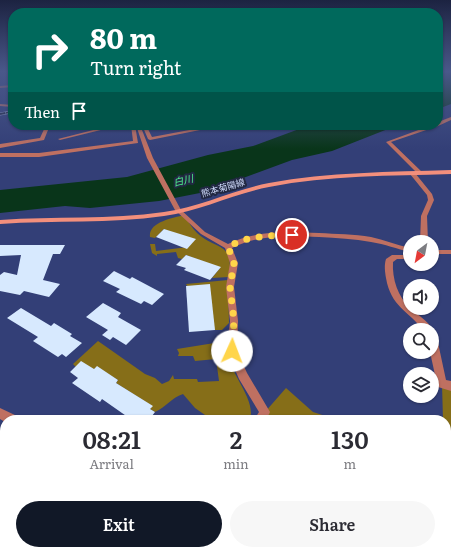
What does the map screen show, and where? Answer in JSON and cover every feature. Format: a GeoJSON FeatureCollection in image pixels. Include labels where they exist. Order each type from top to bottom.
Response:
{"type":"FeatureCollection","features":[{"type":"Feature","properties":{"kind":"main road","name":"熊本菊陽線"},"geometry":{"type":"LineString","coordinates":[[0,222],[133,218],[178,210],[262,187],[291,182],[451,172]]}},
{"type":"Feature","properties":{"kind":"street"},"geometry":{"type":"LineString","coordinates":[[0,146],[42,138],[46,130]]}},
{"type":"Feature","properties":{"kind":"street"},"geometry":{"type":"LineString","coordinates":[[60,138],[96,130]]}},
{"type":"Feature","properties":{"kind":"street"},"geometry":{"type":"LineString","coordinates":[[0,155],[38,155],[136,142],[134,130]]}},
{"type":"Feature","properties":{"kind":"street"},"geometry":{"type":"LineString","coordinates":[[140,130],[150,158],[178,210],[203,233],[228,247],[234,263],[230,287],[234,321],[232,351],[242,376],[265,412],[263,415]]}},
{"type":"Feature","properties":{"kind":"street"},"geometry":{"type":"LineString","coordinates":[[146,130],[150,139],[196,130]]}},
{"type":"Feature","properties":{"kind":"street"},"geometry":{"type":"LineString","coordinates":[[423,130],[388,142],[417,173],[430,195],[431,200],[424,216],[424,235]]}},
{"type":"Feature","properties":{"kind":"street"},"geometry":{"type":"LineString","coordinates":[[228,247],[243,240],[261,236],[301,235],[359,238],[380,241],[403,248]]}},
{"type":"Feature","properties":{"kind":"street"},"geometry":{"type":"LineString","coordinates":[[439,252],[451,252]]}},
{"type":"Feature","properties":{"kind":"street"},"geometry":{"type":"LineString","coordinates":[[403,257],[395,257],[389,262],[388,271],[400,303],[424,323]]}},
{"type":"Feature","properties":{"kind":"street"},"geometry":{"type":"LineString","coordinates":[[437,359],[442,384],[451,386]]}},
{"type":"Feature","properties":{"kind":"shaded area"},"geometry":{"type":"Polygon","coordinates":[[[184,215],[197,233],[226,252],[229,257],[229,277],[212,278],[220,268],[186,255],[182,259],[178,258],[176,252],[157,254],[157,256],[152,253],[150,244],[155,244],[156,251],[188,247],[164,229],[155,238],[150,237],[150,232],[157,224],[168,219],[184,215]]]}},
{"type":"Feature","properties":{"kind":"shaded area"},"geometry":{"type":"Polygon","coordinates":[[[228,280],[229,323],[222,330],[215,330],[186,284],[228,280]]]}},
{"type":"Feature","properties":{"kind":"shaded area"},"geometry":{"type":"Polygon","coordinates":[[[98,341],[162,384],[169,381],[173,375],[174,379],[197,379],[198,382],[219,381],[216,359],[195,361],[193,356],[178,356],[179,353],[177,349],[227,341],[227,352],[230,363],[249,402],[251,415],[205,415],[195,408],[183,394],[155,412],[150,409],[152,406],[116,383],[118,380],[97,367],[94,369],[76,367],[73,364],[98,341]]]}},
{"type":"Feature","properties":{"kind":"shaded area"},"geometry":{"type":"Polygon","coordinates":[[[442,384],[451,386],[451,415],[443,415],[442,384]]]}},
{"type":"Feature","properties":{"kind":"shaded area"},"geometry":{"type":"Polygon","coordinates":[[[286,388],[313,412],[322,415],[263,415],[286,388]]]}},
{"type":"Feature","properties":{"kind":"water"},"geometry":{"type":"Polygon","coordinates":[[[443,97],[451,97],[451,104],[443,107],[443,97]]]}},
{"type":"Feature","properties":{"kind":"water","name":"白川"},"geometry":{"type":"Polygon","coordinates":[[[296,130],[385,130],[332,151],[292,160],[205,192],[159,201],[90,208],[65,206],[0,213],[0,190],[127,177],[208,155],[253,146],[296,130]]]}},
{"type":"Feature","properties":{"kind":"building"},"geometry":{"type":"Polygon","coordinates":[[[164,229],[196,239],[187,249],[156,237],[164,229]]]}},
{"type":"Feature","properties":{"kind":"building"},"geometry":{"type":"Polygon","coordinates":[[[0,245],[65,245],[60,254],[53,254],[43,280],[60,284],[49,297],[24,291],[20,295],[0,291],[0,275],[4,272],[17,275],[21,255],[0,256],[0,245]]]}},
{"type":"Feature","properties":{"kind":"building"},"geometry":{"type":"Polygon","coordinates":[[[186,255],[221,267],[210,280],[184,270],[186,268],[176,265],[186,255]]]}},
{"type":"Feature","properties":{"kind":"building"},"geometry":{"type":"Polygon","coordinates":[[[114,271],[130,279],[132,277],[164,294],[152,305],[144,301],[141,304],[116,292],[120,289],[103,281],[114,271]]]}},
{"type":"Feature","properties":{"kind":"building"},"geometry":{"type":"Polygon","coordinates":[[[210,284],[215,330],[189,332],[186,286],[210,284]]]}},
{"type":"Feature","properties":{"kind":"building"},"geometry":{"type":"Polygon","coordinates":[[[103,303],[121,313],[118,317],[141,330],[126,345],[113,337],[110,340],[102,335],[108,330],[86,317],[103,303]]]}},
{"type":"Feature","properties":{"kind":"building"},"geometry":{"type":"Polygon","coordinates":[[[21,308],[51,326],[54,323],[72,334],[70,336],[82,343],[66,357],[62,354],[58,357],[33,341],[38,337],[7,318],[21,308]]]}},
{"type":"Feature","properties":{"kind":"building"},"geometry":{"type":"Polygon","coordinates":[[[81,361],[94,369],[97,366],[118,380],[116,383],[153,406],[150,409],[155,412],[153,415],[125,415],[102,399],[100,402],[72,383],[78,378],[70,372],[81,361]]]}},
{"type":"Feature","properties":{"kind":"railway"},"geometry":{"type":"LineString","coordinates":[[0,114],[7,113]]}},
{"type":"Feature","properties":{"kind":"route"},"geometry":{"type":"LineString","coordinates":[[232,351],[234,321],[230,287],[234,263],[228,247],[243,240],[261,236],[292,235]]}}]}
